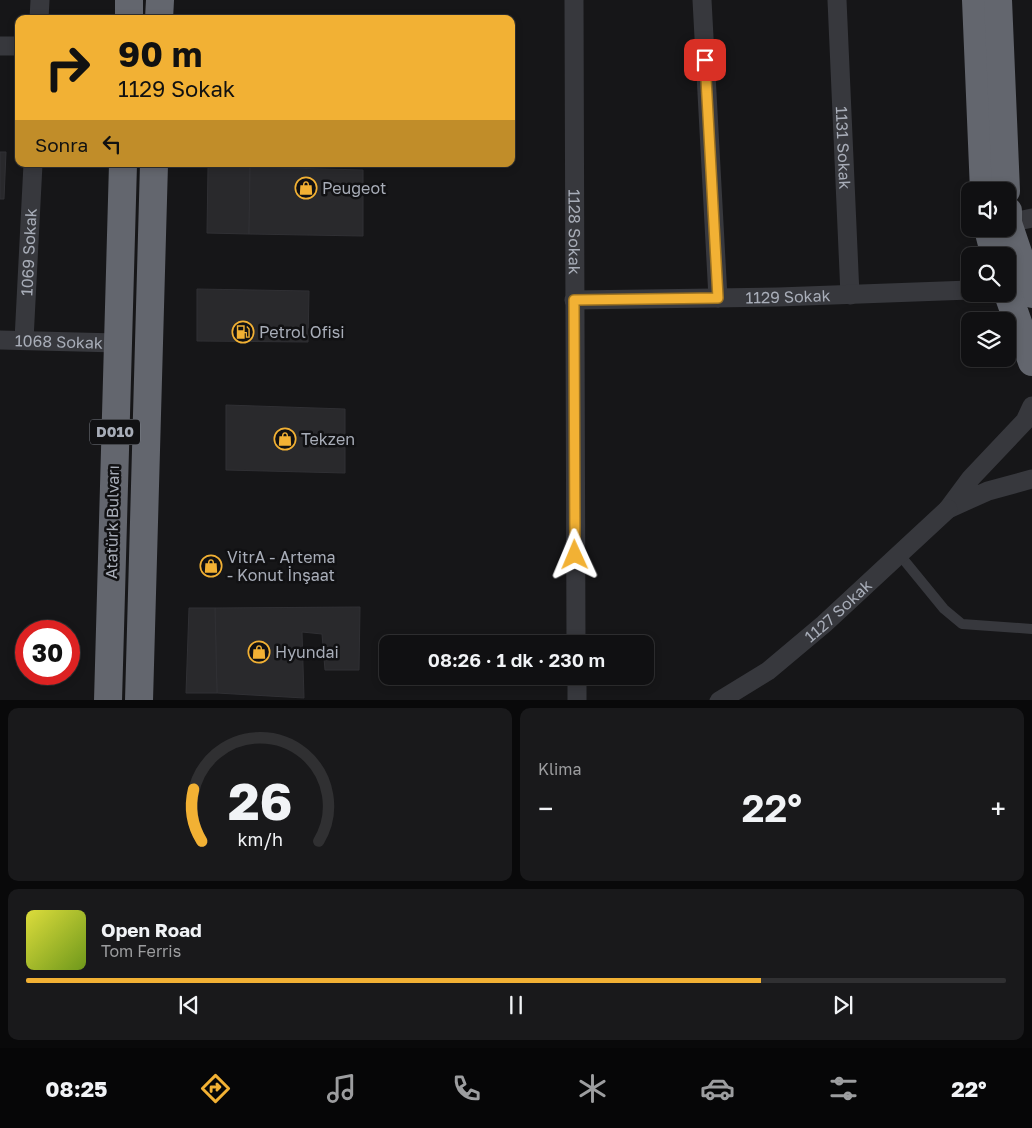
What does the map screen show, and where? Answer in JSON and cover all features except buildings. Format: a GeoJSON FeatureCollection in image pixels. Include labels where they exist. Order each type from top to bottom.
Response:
{"type":"FeatureCollection","features":[{"type":"Feature","properties":{"kind":"highway"},"geometry":{"type":"LineString","coordinates":[[129,0],[129,15]]}},
{"type":"Feature","properties":{"kind":"highway"},"geometry":{"type":"LineString","coordinates":[[159,15],[160,0]]}},
{"type":"Feature","properties":{"kind":"highway"},"geometry":{"type":"LineString","coordinates":[[976,0],[984,182]]}},
{"type":"Feature","properties":{"kind":"highway"},"geometry":{"type":"LineString","coordinates":[[998,0],[1006,182]]}},
{"type":"Feature","properties":{"kind":"highway","name":"Atatürk Bulvarı"},"geometry":{"type":"LineString","coordinates":[[108,700],[116,343],[123,167]]}},
{"type":"Feature","properties":{"kind":"highway","name":"Atatürk Bulvarı"},"geometry":{"type":"LineString","coordinates":[[139,700],[154,167]]}},
{"type":"Feature","properties":{"kind":"highway"},"geometry":{"type":"LineString","coordinates":[[1014,237],[1032,294]]}},
{"type":"Feature","properties":{"kind":"highway"},"geometry":{"type":"LineString","coordinates":[[1011,302],[1032,362]]}},
{"type":"Feature","properties":{"kind":"street"},"geometry":{"type":"LineString","coordinates":[[39,15],[40,0]]}},
{"type":"Feature","properties":{"kind":"street","name":"1128 Sokak"},"geometry":{"type":"LineString","coordinates":[[574,0],[576,635]]}},
{"type":"Feature","properties":{"kind":"street"},"geometry":{"type":"LineString","coordinates":[[702,0],[718,298]]}},
{"type":"Feature","properties":{"kind":"street","name":"1131 Sokak"},"geometry":{"type":"LineString","coordinates":[[837,0],[850,295]]}},
{"type":"Feature","properties":{"kind":"street"},"geometry":{"type":"LineString","coordinates":[[0,46],[15,46]]}},
{"type":"Feature","properties":{"kind":"street","name":"1069 Sokak"},"geometry":{"type":"LineString","coordinates":[[24,340],[33,167]]}},
{"type":"Feature","properties":{"kind":"street","name":"1129 Sokak"},"geometry":{"type":"LineString","coordinates":[[574,300],[850,295],[961,290]]}},
{"type":"Feature","properties":{"kind":"street","name":"1068 Sokak"},"geometry":{"type":"LineString","coordinates":[[0,340],[116,343]]}},
{"type":"Feature","properties":{"kind":"street","name":"1127 Sokak"},"geometry":{"type":"LineString","coordinates":[[719,700],[768,671],[824,624],[948,509],[971,478],[1026,422],[1032,406]]}},
{"type":"Feature","properties":{"kind":"street","name":"1127 Sokak"},"geometry":{"type":"LineString","coordinates":[[948,509],[988,491],[1032,479]]}},
{"type":"Feature","properties":{"kind":"street"},"geometry":{"type":"LineString","coordinates":[[577,685],[577,700]]}},
{"type":"Feature","properties":{"kind":"lane"},"geometry":{"type":"LineString","coordinates":[[900,554],[944,609],[962,624],[1032,629]]}},
{"type":"Feature","properties":{"kind":"place","name":"Peugeot"},"geometry":{"type":"Point","coordinates":[306,188]}},
{"type":"Feature","properties":{"kind":"place","name":"Petrol Ofisi"},"geometry":{"type":"Point","coordinates":[243,332]}},
{"type":"Feature","properties":{"kind":"place","name":"Tekzen"},"geometry":{"type":"Point","coordinates":[285,439]}},
{"type":"Feature","properties":{"kind":"place","name":"VitrA - Artema - Konut İnşaat"},"geometry":{"type":"Point","coordinates":[211,566]}},
{"type":"Feature","properties":{"kind":"place","name":"Hyundai"},"geometry":{"type":"Point","coordinates":[259,652]}},
{"type":"Feature","properties":{"kind":"route"},"geometry":{"type":"LineString","coordinates":[[575,555],[574,300],[718,298],[705,60]]}}]}
